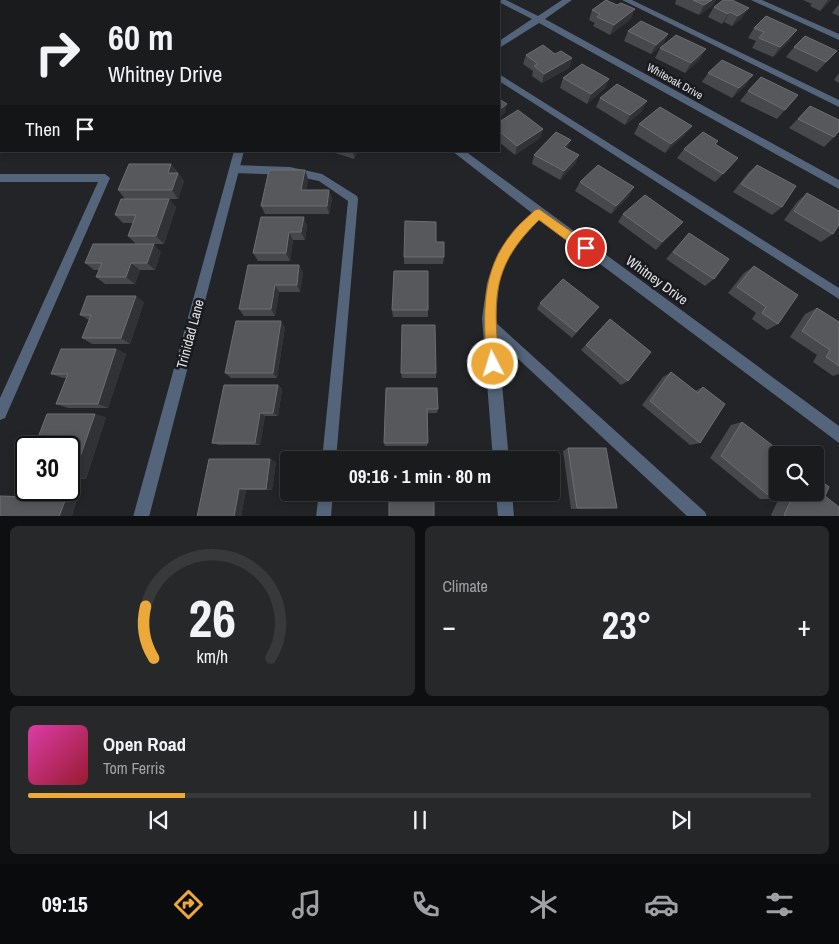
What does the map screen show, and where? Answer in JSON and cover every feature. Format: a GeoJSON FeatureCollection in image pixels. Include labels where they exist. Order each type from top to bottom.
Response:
{"type":"FeatureCollection","features":[{"type":"Feature","properties":{"kind":"street","name":"Whiteoak Drive"},"geometry":{"type":"LineString","coordinates":[[500,0],[538,19],[839,185]]}},
{"type":"Feature","properties":{"kind":"street"},"geometry":{"type":"LineString","coordinates":[[500,44],[568,0]]}},
{"type":"Feature","properties":{"kind":"street"},"geometry":{"type":"LineString","coordinates":[[754,0],[839,37]]}},
{"type":"Feature","properties":{"kind":"street","name":"Trinidad Lane"},"geometry":{"type":"LineString","coordinates":[[141,516],[239,152]]}},
{"type":"Feature","properties":{"kind":"street","name":"Whitney Drive"},"geometry":{"type":"LineString","coordinates":[[457,152],[839,435]]}},
{"type":"Feature","properties":{"kind":"street"},"geometry":{"type":"LineString","coordinates":[[500,451],[490,325],[493,283],[502,258],[517,235],[539,213]]}},
{"type":"Feature","properties":{"kind":"street"},"geometry":{"type":"LineString","coordinates":[[505,501],[506,516]]}},
{"type":"Feature","properties":{"kind":"lane"},"geometry":{"type":"LineString","coordinates":[[626,0],[839,104]]}},
{"type":"Feature","properties":{"kind":"lane"},"geometry":{"type":"LineString","coordinates":[[500,78],[839,294]]}},
{"type":"Feature","properties":{"kind":"lane"},"geometry":{"type":"LineString","coordinates":[[234,169],[290,171],[322,178],[353,199],[330,451]]}},
{"type":"Feature","properties":{"kind":"lane"},"geometry":{"type":"LineString","coordinates":[[0,178],[105,178],[0,413]]}},
{"type":"Feature","properties":{"kind":"lane"},"geometry":{"type":"LineString","coordinates":[[490,325],[700,516]]}},
{"type":"Feature","properties":{"kind":"lane"},"geometry":{"type":"LineString","coordinates":[[680,498],[685,516]]}},
{"type":"Feature","properties":{"kind":"lane"},"geometry":{"type":"LineString","coordinates":[[323,516],[325,501]]}},
{"type":"Feature","properties":{"kind":"building"},"geometry":{"type":"Polygon","coordinates":[[[606,0],[617,5],[621,3],[635,9],[614,25],[597,17],[600,14],[592,10],[606,0]]]}},
{"type":"Feature","properties":{"kind":"building"},"geometry":{"type":"Polygon","coordinates":[[[693,0],[712,0],[704,5],[693,0]]]}},
{"type":"Feature","properties":{"kind":"building"},"geometry":{"type":"Polygon","coordinates":[[[723,0],[732,0],[749,8],[738,16],[730,12],[728,14],[714,7],[723,0]]]}},
{"type":"Feature","properties":{"kind":"building"},"geometry":{"type":"Polygon","coordinates":[[[766,16],[797,30],[780,47],[759,38],[764,32],[754,28],[766,16]]]}},
{"type":"Feature","properties":{"kind":"building"},"geometry":{"type":"Polygon","coordinates":[[[641,21],[668,34],[656,45],[628,31],[641,21]]]}},
{"type":"Feature","properties":{"kind":"building"},"geometry":{"type":"Polygon","coordinates":[[[676,35],[706,49],[691,63],[660,48],[676,35]]]}},
{"type":"Feature","properties":{"kind":"building"},"geometry":{"type":"Polygon","coordinates":[[[805,36],[837,51],[826,62],[794,47],[805,36]]]}},
{"type":"Feature","properties":{"kind":"building"},"geometry":{"type":"Polygon","coordinates":[[[543,45],[555,54],[561,51],[572,58],[544,74],[534,66],[538,64],[526,55],[543,45]]]}},
{"type":"Feature","properties":{"kind":"building"},"geometry":{"type":"Polygon","coordinates":[[[722,60],[753,75],[739,88],[708,73],[722,60]]]}},
{"type":"Feature","properties":{"kind":"building"},"geometry":{"type":"Polygon","coordinates":[[[582,64],[609,79],[591,94],[563,78],[582,64]]]}},
{"type":"Feature","properties":{"kind":"building"},"geometry":{"type":"Polygon","coordinates":[[[761,77],[798,95],[785,110],[748,91],[761,77]]]}},
{"type":"Feature","properties":{"kind":"building"},"geometry":{"type":"Polygon","coordinates":[[[617,84],[647,101],[630,115],[600,98],[617,84]]]}},
{"type":"Feature","properties":{"kind":"building"},"geometry":{"type":"Polygon","coordinates":[[[500,100],[507,104],[500,109],[500,100]]]}},
{"type":"Feature","properties":{"kind":"building"},"geometry":{"type":"Polygon","coordinates":[[[810,106],[839,120],[839,131],[834,137],[798,119],[810,106]]]}},
{"type":"Feature","properties":{"kind":"building"},"geometry":{"type":"Polygon","coordinates":[[[660,107],[692,126],[671,144],[639,124],[660,107]]]}},
{"type":"Feature","properties":{"kind":"building"},"geometry":{"type":"Polygon","coordinates":[[[518,110],[543,129],[517,146],[500,132],[500,121],[518,110]]]}},
{"type":"Feature","properties":{"kind":"building"},"geometry":{"type":"Polygon","coordinates":[[[556,132],[571,140],[564,147],[579,155],[564,171],[534,155],[556,132]]]}},
{"type":"Feature","properties":{"kind":"building"},"geometry":{"type":"Polygon","coordinates":[[[703,132],[718,141],[715,144],[738,158],[723,174],[684,149],[703,132]]]}},
{"type":"Feature","properties":{"kind":"building"},"geometry":{"type":"Polygon","coordinates":[[[129,164],[171,164],[168,173],[178,173],[172,190],[118,190],[129,164]]]}},
{"type":"Feature","properties":{"kind":"building"},"geometry":{"type":"Polygon","coordinates":[[[598,165],[634,187],[616,206],[580,182],[598,165]]]}},
{"type":"Feature","properties":{"kind":"building"},"geometry":{"type":"Polygon","coordinates":[[[757,165],[796,186],[782,207],[741,184],[757,165]]]}},
{"type":"Feature","properties":{"kind":"building"},"geometry":{"type":"Polygon","coordinates":[[[269,170],[305,170],[301,190],[329,190],[327,206],[261,206],[269,170]]]}},
{"type":"Feature","properties":{"kind":"building"},"geometry":{"type":"Polygon","coordinates":[[[807,193],[839,211],[839,225],[833,234],[794,211],[807,193]]]}},
{"type":"Feature","properties":{"kind":"building"},"geometry":{"type":"Polygon","coordinates":[[[645,195],[683,222],[662,242],[623,214],[645,195]]]}},
{"type":"Feature","properties":{"kind":"building"},"geometry":{"type":"Polygon","coordinates":[[[121,199],[169,199],[156,236],[128,236],[136,215],[115,215],[121,199]]]}},
{"type":"Feature","properties":{"kind":"building"},"geometry":{"type":"Polygon","coordinates":[[[261,217],[304,217],[301,232],[289,232],[286,253],[253,253],[261,217]]]}},
{"type":"Feature","properties":{"kind":"building"},"geometry":{"type":"Polygon","coordinates":[[[405,221],[436,222],[436,242],[444,242],[444,257],[404,257],[405,221]]]}},
{"type":"Feature","properties":{"kind":"building"},"geometry":{"type":"Polygon","coordinates":[[[689,233],[729,259],[714,279],[673,252],[689,233]]]}},
{"type":"Feature","properties":{"kind":"building"},"geometry":{"type":"Polygon","coordinates":[[[93,244],[154,244],[147,263],[131,263],[126,277],[96,277],[102,263],[85,263],[93,244]]]}},
{"type":"Feature","properties":{"kind":"building"},"geometry":{"type":"Polygon","coordinates":[[[248,265],[299,265],[297,285],[275,285],[271,309],[239,309],[248,265]]]}},
{"type":"Feature","properties":{"kind":"building"},"geometry":{"type":"Polygon","coordinates":[[[754,266],[798,295],[778,324],[762,313],[766,307],[737,287],[754,266]]]}},
{"type":"Feature","properties":{"kind":"building"},"geometry":{"type":"Polygon","coordinates":[[[394,271],[428,271],[428,310],[392,310],[394,271]]]}},
{"type":"Feature","properties":{"kind":"building"},"geometry":{"type":"Polygon","coordinates":[[[563,279],[599,307],[576,332],[540,303],[563,279]]]}},
{"type":"Feature","properties":{"kind":"building"},"geometry":{"type":"Polygon","coordinates":[[[87,296],[136,296],[121,338],[82,338],[91,315],[80,315],[87,296]]]}},
{"type":"Feature","properties":{"kind":"building"},"geometry":{"type":"Polygon","coordinates":[[[817,308],[839,322],[839,366],[826,357],[830,350],[802,331],[817,308]]]}},
{"type":"Feature","properties":{"kind":"building"},"geometry":{"type":"Polygon","coordinates":[[[610,319],[651,352],[628,381],[586,345],[610,319]]]}},
{"type":"Feature","properties":{"kind":"building"},"geometry":{"type":"Polygon","coordinates":[[[236,321],[281,321],[273,373],[225,373],[236,321]]]}},
{"type":"Feature","properties":{"kind":"building"},"geometry":{"type":"Polygon","coordinates":[[[402,325],[435,325],[436,373],[401,373],[402,325]]]}},
{"type":"Feature","properties":{"kind":"building"},"geometry":{"type":"Polygon","coordinates":[[[61,349],[116,349],[98,404],[56,404],[68,374],[51,374],[61,349]]]}},
{"type":"Feature","properties":{"kind":"building"},"geometry":{"type":"Polygon","coordinates":[[[671,372],[698,393],[703,387],[725,404],[700,443],[650,401],[671,372]]]}},
{"type":"Feature","properties":{"kind":"building"},"geometry":{"type":"Polygon","coordinates":[[[224,385],[278,385],[273,413],[260,413],[255,443],[212,443],[224,385]]]}},
{"type":"Feature","properties":{"kind":"building"},"geometry":{"type":"Polygon","coordinates":[[[386,388],[437,388],[438,409],[427,409],[428,443],[384,443],[386,388]]]}},
{"type":"Feature","properties":{"kind":"building"},"geometry":{"type":"Polygon","coordinates":[[[47,414],[95,414],[80,457],[80,436],[39,436],[47,414]]]}},
{"type":"Feature","properties":{"kind":"building"},"geometry":{"type":"Polygon","coordinates":[[[742,422],[773,446],[769,446],[769,496],[721,456],[742,422]]]}},
{"type":"Feature","properties":{"kind":"building"},"geometry":{"type":"Polygon","coordinates":[[[568,448],[606,448],[617,508],[577,508],[568,448]]]}},
{"type":"Feature","properties":{"kind":"building"},"geometry":{"type":"Polygon","coordinates":[[[209,459],[270,459],[266,489],[239,489],[234,516],[197,516],[209,459]]]}},
{"type":"Feature","properties":{"kind":"building"},"geometry":{"type":"Polygon","coordinates":[[[824,483],[829,487],[825,496],[839,507],[839,516],[784,515],[791,501],[824,501],[824,483]]]}},
{"type":"Feature","properties":{"kind":"building"},"geometry":{"type":"Polygon","coordinates":[[[0,496],[15,496],[15,501],[65,501],[59,516],[0,516],[0,496]]]}},
{"type":"Feature","properties":{"kind":"building"},"geometry":{"type":"Polygon","coordinates":[[[389,501],[434,501],[434,516],[389,516],[389,501]]]}},
{"type":"Feature","properties":{"kind":"route"},"geometry":{"type":"LineString","coordinates":[[493,364],[489,318],[493,283],[502,258],[517,235],[539,213],[586,248]]}}]}
